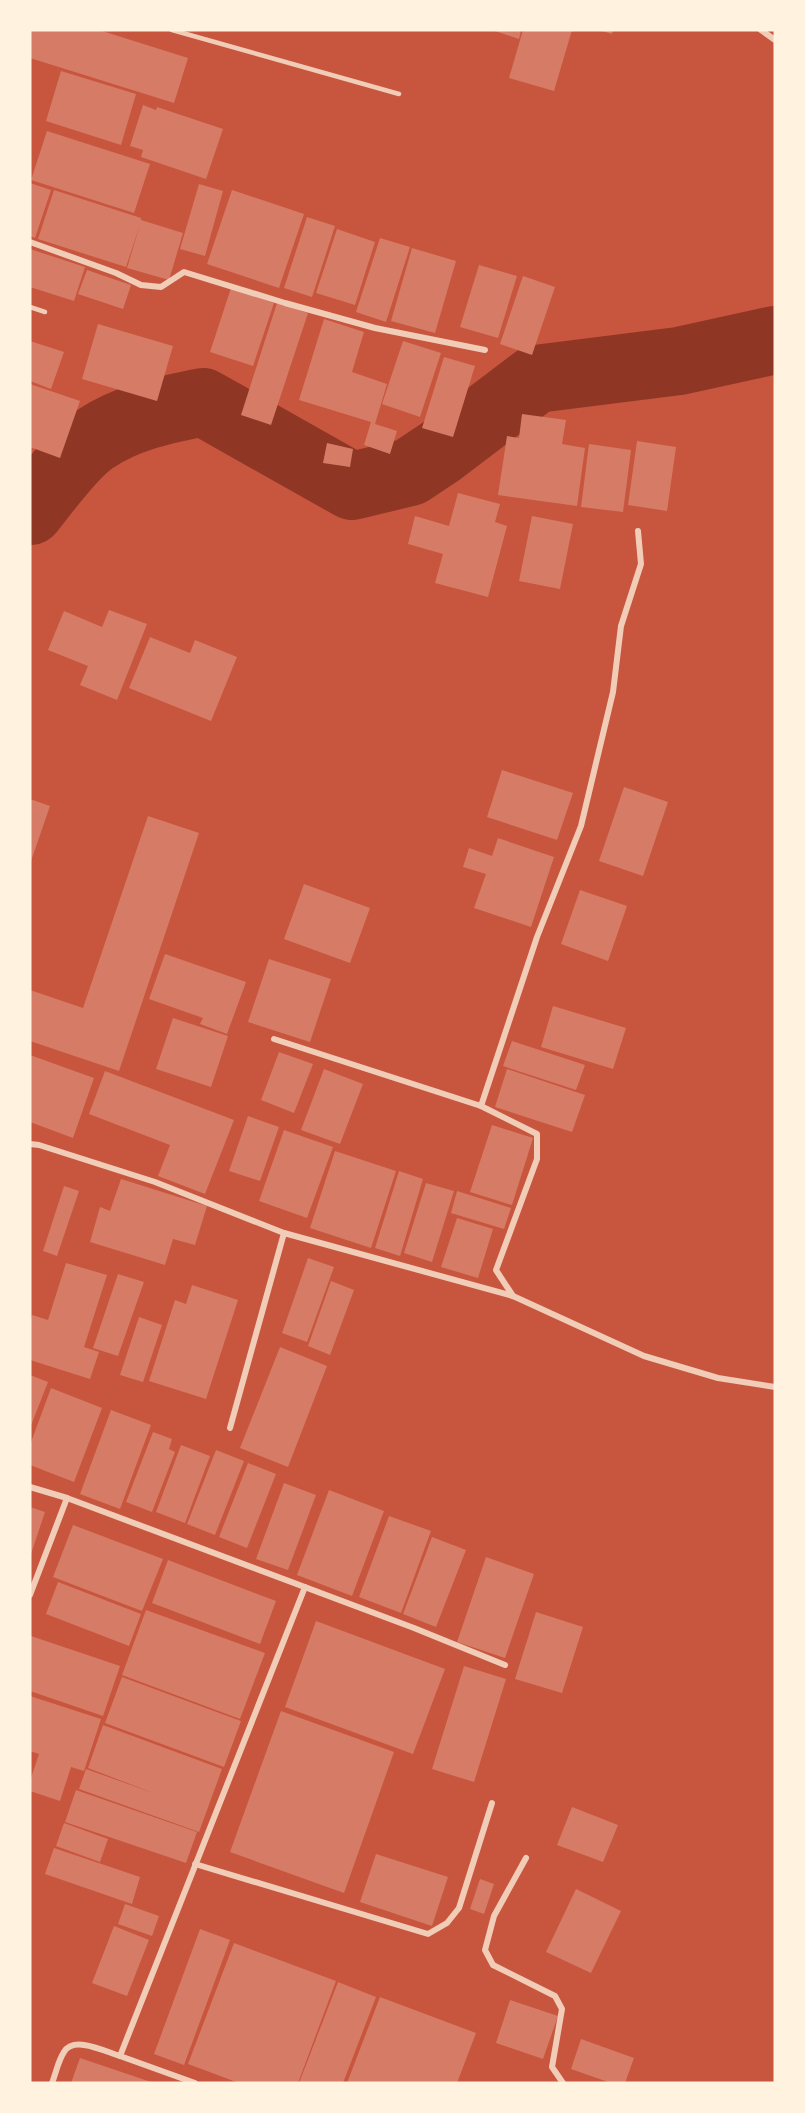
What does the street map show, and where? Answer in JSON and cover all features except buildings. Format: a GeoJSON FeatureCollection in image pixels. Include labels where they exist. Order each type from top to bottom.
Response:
{"type":"FeatureCollection","features":[{"type":"Feature","properties":{"kind":"street"},"geometry":{"type":"LineString","coordinates":[[761,30],[775,40]]}},
{"type":"Feature","properties":{"kind":"street"},"geometry":{"type":"LineString","coordinates":[[30,242],[116,273],[141,285],[161,287],[184,272],[375,328],[485,350]]}},
{"type":"Feature","properties":{"kind":"street"},"geometry":{"type":"LineString","coordinates":[[481,1106],[537,937],[581,826],[613,692],[621,626],[641,564],[638,531]]}},
{"type":"Feature","properties":{"kind":"street"},"geometry":{"type":"LineString","coordinates":[[274,1039],[481,1106],[537,1134],[537,1159],[496,1270],[513,1296]]}},
{"type":"Feature","properties":{"kind":"street"},"geometry":{"type":"LineString","coordinates":[[30,1144],[155,1182],[284,1233],[513,1296],[645,1356],[718,1378],[775,1387]]}},
{"type":"Feature","properties":{"kind":"street"},"geometry":{"type":"LineString","coordinates":[[230,1428],[284,1233]]}},
{"type":"Feature","properties":{"kind":"street"},"geometry":{"type":"LineString","coordinates":[[30,1487],[67,1498],[505,1665]]}},
{"type":"Feature","properties":{"kind":"street"},"geometry":{"type":"LineString","coordinates":[[30,1595],[67,1498]]}},
{"type":"Feature","properties":{"kind":"street"},"geometry":{"type":"LineString","coordinates":[[120,2056],[304,1587]]}},
{"type":"Feature","properties":{"kind":"street"},"geometry":{"type":"LineString","coordinates":[[195,1864],[428,1934],[447,1923],[459,1908],[492,1803]]}},
{"type":"Feature","properties":{"kind":"street"},"geometry":{"type":"LineString","coordinates":[[526,1858],[494,1916],[485,1950],[493,1965],[555,1996],[562,2009],[552,2067],[563,2083]]}},
{"type":"Feature","properties":{"kind":"street"},"geometry":{"type":"LineString","coordinates":[[52,2083],[64,2051],[71,2045],[83,2044],[195,2083]]}},
{"type":"Feature","properties":{"kind":"lane"},"geometry":{"type":"LineString","coordinates":[[172,30],[399,94]]}},
{"type":"Feature","properties":{"kind":"lane"},"geometry":{"type":"LineString","coordinates":[[30,307],[45,312]]}},
{"type":"Feature","properties":{"kind":"waterway"},"geometry":{"type":"LineString","coordinates":[[30,511],[69,462],[95,439],[120,425],[175,408],[203,402],[352,486],[410,472],[536,379],[679,361],[775,340]]}}]}
